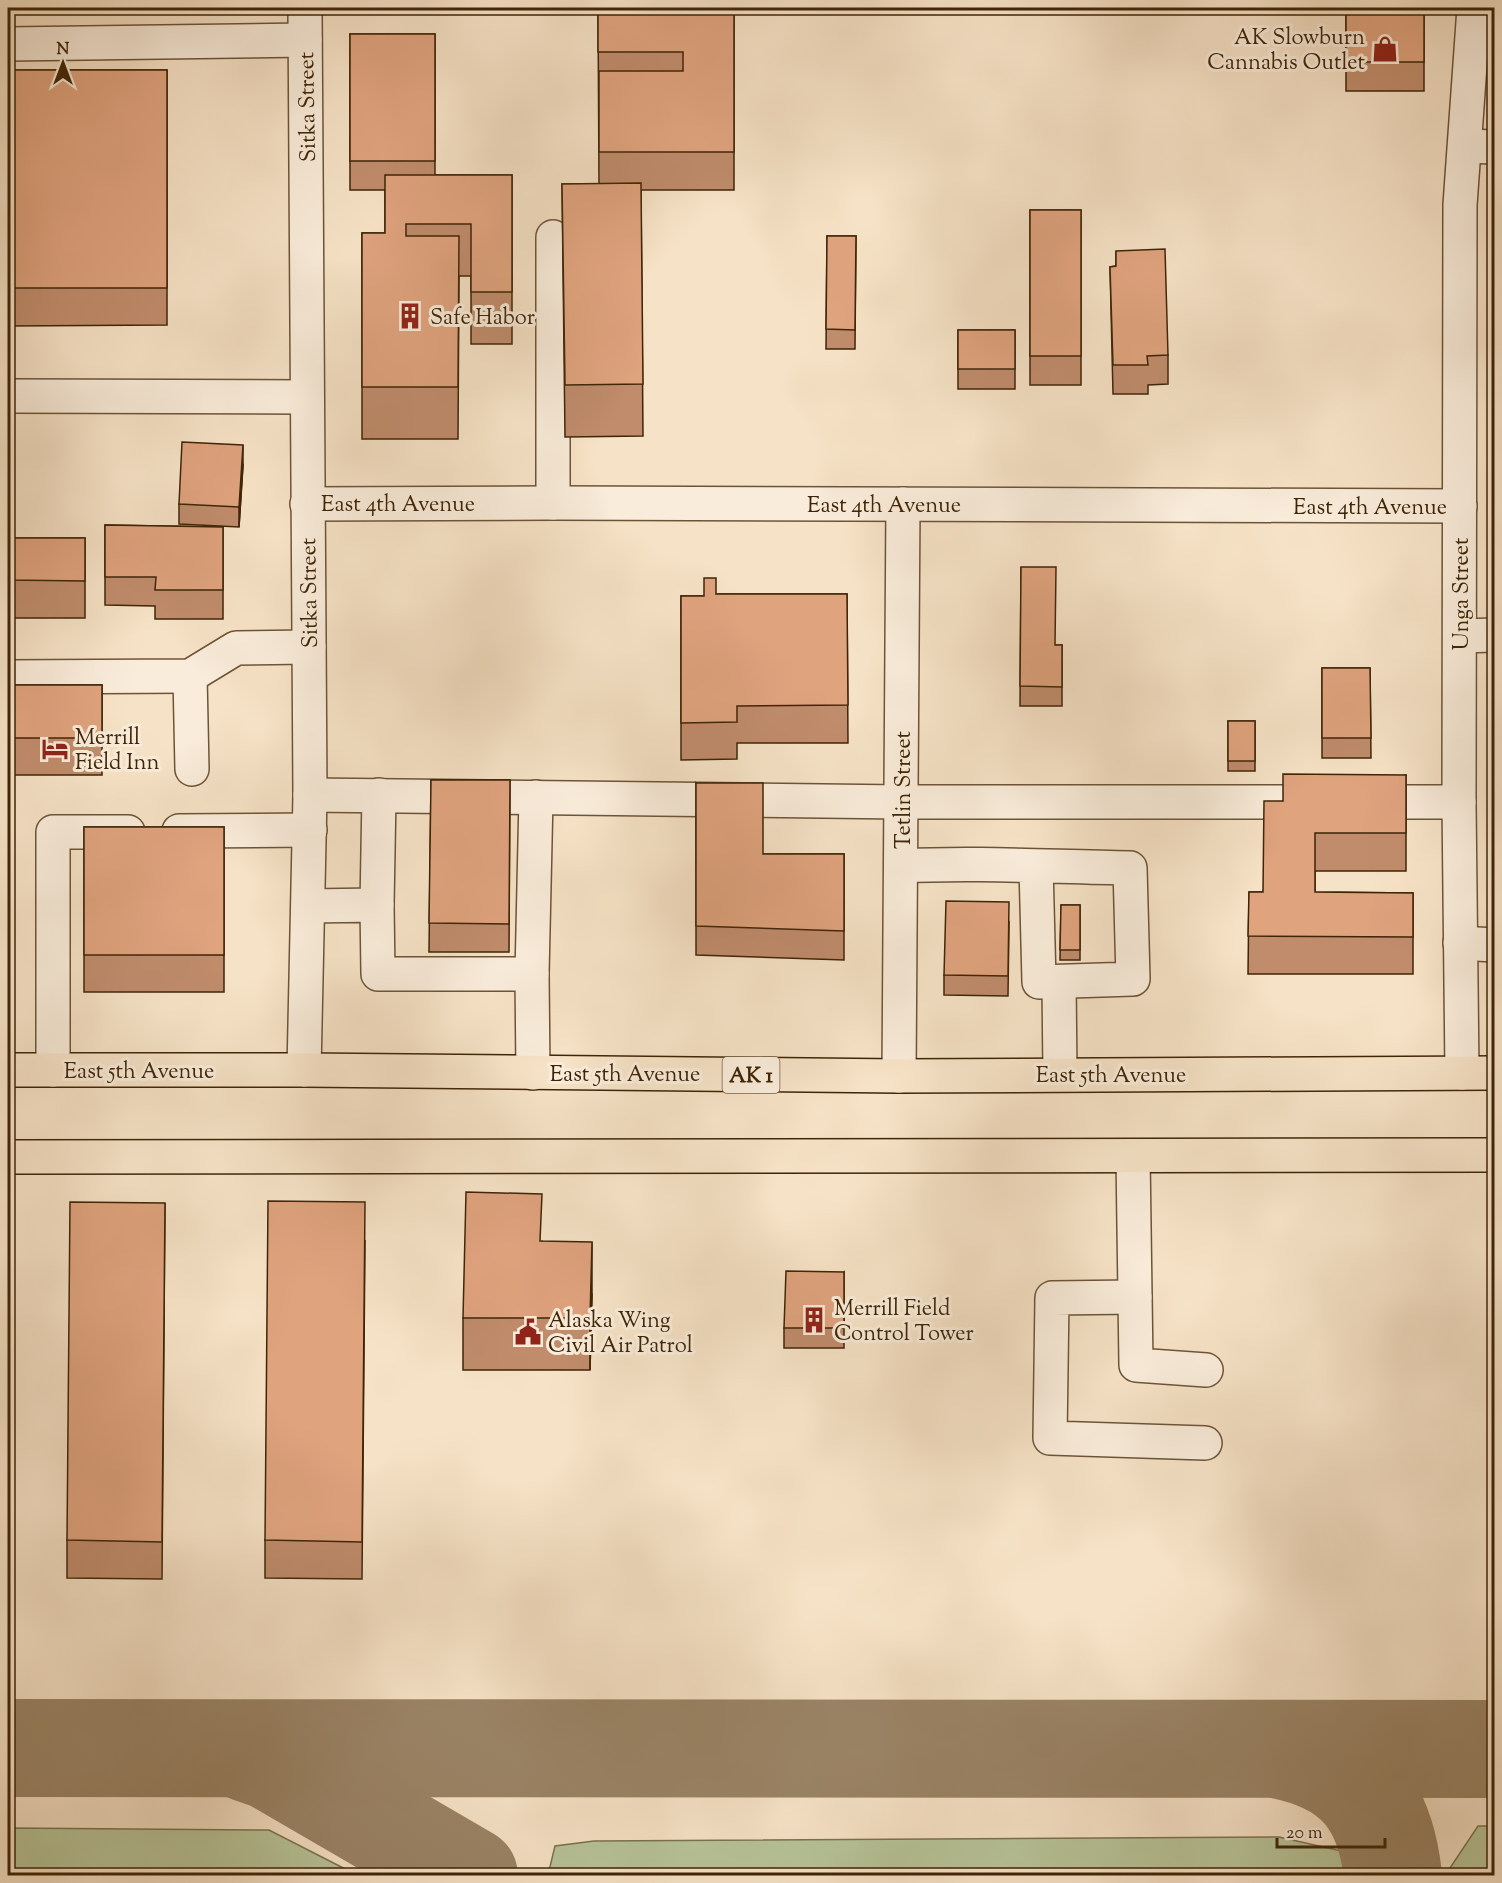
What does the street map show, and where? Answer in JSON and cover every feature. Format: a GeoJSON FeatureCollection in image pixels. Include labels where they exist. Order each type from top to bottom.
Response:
{"type":"FeatureCollection","features":[{"type":"Feature","properties":{"kind":"highway","name":"East 5th Avenue"},"geometry":{"type":"LineString","coordinates":[[8,1070],[303,1070],[899,1076],[1494,1073]]}},
{"type":"Feature","properties":{"kind":"highway"},"geometry":{"type":"LineString","coordinates":[[8,1157],[1494,1155]]}},
{"type":"Feature","properties":{"kind":"street","name":"Sitka Street"},"geometry":{"type":"LineString","coordinates":[[303,1070],[310,830],[305,8]]}},
{"type":"Feature","properties":{"kind":"street","name":"Unga Street"},"geometry":{"type":"LineString","coordinates":[[1462,1073],[1459,802],[1460,206],[1480,146],[1474,8]]}},
{"type":"Feature","properties":{"kind":"street"},"geometry":{"type":"LineString","coordinates":[[8,44],[305,40]]}},
{"type":"Feature","properties":{"kind":"street"},"geometry":{"type":"LineString","coordinates":[[553,237],[553,503]]}},
{"type":"Feature","properties":{"kind":"street"},"geometry":{"type":"LineString","coordinates":[[8,396],[307,397]]}},
{"type":"Feature","properties":{"kind":"street","name":"East 4th Avenue"},"geometry":{"type":"LineString","coordinates":[[307,504],[1460,506]]}},
{"type":"Feature","properties":{"kind":"street","name":"Tetlin Street"},"geometry":{"type":"LineString","coordinates":[[899,1076],[903,504]]}},
{"type":"Feature","properties":{"kind":"street"},"geometry":{"type":"LineString","coordinates":[[1460,636],[1494,635]]}},
{"type":"Feature","properties":{"kind":"street"},"geometry":{"type":"LineString","coordinates":[[8,677],[190,676],[236,648],[309,647]]}},
{"type":"Feature","properties":{"kind":"street"},"geometry":{"type":"LineString","coordinates":[[190,676],[192,769]]}},
{"type":"Feature","properties":{"kind":"street"},"geometry":{"type":"LineString","coordinates":[[310,795],[902,802],[1459,802]]}},
{"type":"Feature","properties":{"kind":"street"},"geometry":{"type":"LineString","coordinates":[[380,795],[378,974],[532,974]]}},
{"type":"Feature","properties":{"kind":"street"},"geometry":{"type":"LineString","coordinates":[[534,1073],[532,974],[536,797]]}},
{"type":"Feature","properties":{"kind":"street"},"geometry":{"type":"LineString","coordinates":[[53,1070],[53,832],[310,830]]}},
{"type":"Feature","properties":{"kind":"street"},"geometry":{"type":"LineString","coordinates":[[901,866],[931,865],[1035,866],[1130,868],[1133,979],[1039,982],[1035,866]]}},
{"type":"Feature","properties":{"kind":"street"},"geometry":{"type":"LineString","coordinates":[[308,906],[377,905]]}},
{"type":"Feature","properties":{"kind":"street"},"geometry":{"type":"LineString","coordinates":[[1460,944],[1494,945]]}},
{"type":"Feature","properties":{"kind":"street"},"geometry":{"type":"LineString","coordinates":[[1059,982],[1060,1074]]}},
{"type":"Feature","properties":{"kind":"street"},"geometry":{"type":"LineString","coordinates":[[1133,1156],[1136,1365],[1206,1370]]}},
{"type":"Feature","properties":{"kind":"street"},"geometry":{"type":"LineString","coordinates":[[1135,1297],[1052,1298],[1050,1438],[1205,1443]]}},
{"type":"Feature","properties":{"kind":"green space"},"geometry":{"type":"Polygon","coordinates":[[[1478,1826],[1494,1826],[1494,1875],[1448,1875],[1448,1871],[1478,1826]]]}},
{"type":"Feature","properties":{"kind":"green space"},"geometry":{"type":"Polygon","coordinates":[[[8,1828],[269,1830],[357,1875],[8,1875],[8,1828]]]}},
{"type":"Feature","properties":{"kind":"green space"},"geometry":{"type":"Polygon","coordinates":[[[1279,1837],[1346,1852],[1346,1875],[548,1875],[555,1846],[594,1841],[1279,1837]]]}},
{"type":"Feature","properties":{"kind":"building"},"geometry":{"type":"Polygon","coordinates":[[[598,8],[734,8],[734,152],[599,152],[599,71],[683,71],[683,52],[598,52],[598,8]]]}},
{"type":"Feature","properties":{"kind":"building","name":"AK Slowburn Cannabis Outlet"},"geometry":{"type":"Polygon","coordinates":[[[1346,8],[1424,8],[1424,62],[1346,62],[1346,8]]]}},
{"type":"Feature","properties":{"kind":"building"},"geometry":{"type":"Polygon","coordinates":[[[350,34],[435,34],[435,161],[350,161],[350,34]]]}},
{"type":"Feature","properties":{"kind":"building"},"geometry":{"type":"Polygon","coordinates":[[[8,70],[167,70],[167,288],[8,288],[8,70]]]}},
{"type":"Feature","properties":{"kind":"building","name":"Safe Habor"},"geometry":{"type":"Polygon","coordinates":[[[385,175],[512,175],[512,292],[471,292],[471,224],[406,224],[406,236],[459,236],[458,387],[362,387],[362,233],[385,233],[385,175]]]}},
{"type":"Feature","properties":{"kind":"building"},"geometry":{"type":"Polygon","coordinates":[[[641,183],[643,384],[565,385],[562,184],[641,183]]]}},
{"type":"Feature","properties":{"kind":"building"},"geometry":{"type":"Polygon","coordinates":[[[1030,210],[1081,210],[1081,356],[1030,356],[1030,210]]]}},
{"type":"Feature","properties":{"kind":"building"},"geometry":{"type":"Polygon","coordinates":[[[827,236],[856,236],[855,330],[826,329],[827,236]]]}},
{"type":"Feature","properties":{"kind":"building"},"geometry":{"type":"Polygon","coordinates":[[[1165,249],[1168,355],[1147,356],[1148,365],[1113,365],[1110,267],[1116,266],[1116,251],[1165,249]]]}},
{"type":"Feature","properties":{"kind":"building"},"geometry":{"type":"Polygon","coordinates":[[[958,330],[1015,330],[1015,369],[958,369],[958,330]]]}},
{"type":"Feature","properties":{"kind":"building"},"geometry":{"type":"Polygon","coordinates":[[[182,442],[243,445],[239,507],[179,504],[182,442]]]}},
{"type":"Feature","properties":{"kind":"building"},"geometry":{"type":"Polygon","coordinates":[[[105,525],[223,527],[223,590],[155,590],[156,577],[105,577],[105,525]]]}},
{"type":"Feature","properties":{"kind":"building"},"geometry":{"type":"Polygon","coordinates":[[[8,538],[85,538],[85,581],[8,580],[8,538]]]}},
{"type":"Feature","properties":{"kind":"building"},"geometry":{"type":"Polygon","coordinates":[[[1021,567],[1056,567],[1055,645],[1062,645],[1062,687],[1020,686],[1021,567]]]}},
{"type":"Feature","properties":{"kind":"building"},"geometry":{"type":"Polygon","coordinates":[[[704,578],[716,578],[716,594],[847,594],[848,705],[737,706],[737,722],[681,723],[681,596],[704,596],[704,578]]]}},
{"type":"Feature","properties":{"kind":"building"},"geometry":{"type":"Polygon","coordinates":[[[1322,668],[1370,668],[1371,738],[1322,738],[1322,668]]]}},
{"type":"Feature","properties":{"kind":"building"},"geometry":{"type":"Polygon","coordinates":[[[8,685],[102,685],[102,738],[8,738],[8,685]]]}},
{"type":"Feature","properties":{"kind":"building"},"geometry":{"type":"Polygon","coordinates":[[[1228,721],[1255,721],[1255,761],[1228,761],[1228,721]]]}},
{"type":"Feature","properties":{"kind":"building"},"geometry":{"type":"Polygon","coordinates":[[[1283,774],[1406,775],[1406,833],[1315,833],[1315,892],[1413,893],[1413,937],[1248,936],[1249,892],[1263,892],[1264,801],[1283,801],[1283,774]]]}},
{"type":"Feature","properties":{"kind":"building"},"geometry":{"type":"Polygon","coordinates":[[[431,780],[510,780],[509,924],[429,923],[431,780]]]}},
{"type":"Feature","properties":{"kind":"building"},"geometry":{"type":"Polygon","coordinates":[[[696,783],[763,783],[763,854],[844,854],[844,931],[696,926],[696,783]]]}},
{"type":"Feature","properties":{"kind":"building"},"geometry":{"type":"Polygon","coordinates":[[[84,827],[224,827],[224,955],[84,955],[84,827]]]}},
{"type":"Feature","properties":{"kind":"building"},"geometry":{"type":"Polygon","coordinates":[[[946,901],[1009,902],[1008,976],[944,975],[946,901]]]}},
{"type":"Feature","properties":{"kind":"building"},"geometry":{"type":"Polygon","coordinates":[[[1061,905],[1080,905],[1080,950],[1060,950],[1061,905]]]}},
{"type":"Feature","properties":{"kind":"building"},"geometry":{"type":"Polygon","coordinates":[[[466,1192],[542,1194],[540,1241],[592,1242],[590,1318],[463,1318],[466,1192]]]}},
{"type":"Feature","properties":{"kind":"building"},"geometry":{"type":"Polygon","coordinates":[[[268,1201],[365,1202],[362,1542],[265,1540],[268,1201]]]}},
{"type":"Feature","properties":{"kind":"building"},"geometry":{"type":"Polygon","coordinates":[[[70,1202],[165,1203],[162,1542],[67,1540],[70,1202]]]}},
{"type":"Feature","properties":{"kind":"building","name":"Merrill Field Control Tower"},"geometry":{"type":"Polygon","coordinates":[[[786,1271],[844,1272],[844,1328],[784,1328],[786,1271]]]}},
{"type":"Feature","properties":{"kind":"taxiway"},"geometry":{"type":"LineString","coordinates":[[8,1748],[1494,1749]]}},
{"type":"Feature","properties":{"kind":"taxiway"},"geometry":{"type":"LineString","coordinates":[[1281,1750],[1328,1766],[1346,1777],[1361,1791],[1373,1808],[1382,1828],[1389,1850],[1393,1876]]}},
{"type":"Feature","properties":{"kind":"taxiway"},"geometry":{"type":"LineString","coordinates":[[248,1753],[271,1761],[469,1876]]}},
{"type":"Feature","properties":{"kind":"place","name":"AK Slowburn Cannabis Outlet"},"geometry":{"type":"Point","coordinates":[1385,49]}},
{"type":"Feature","properties":{"kind":"place","name":"Safe Habor"},"geometry":{"type":"Point","coordinates":[410,316]}},
{"type":"Feature","properties":{"kind":"place","name":"Merrill Field Inn"},"geometry":{"type":"Point","coordinates":[55,749]}},
{"type":"Feature","properties":{"kind":"place","name":"Merrill Field Control Tower"},"geometry":{"type":"Point","coordinates":[814,1320]}},
{"type":"Feature","properties":{"kind":"place","name":"Alaska Wing Civil Air Patrol"},"geometry":{"type":"Point","coordinates":[528,1332]}}]}
